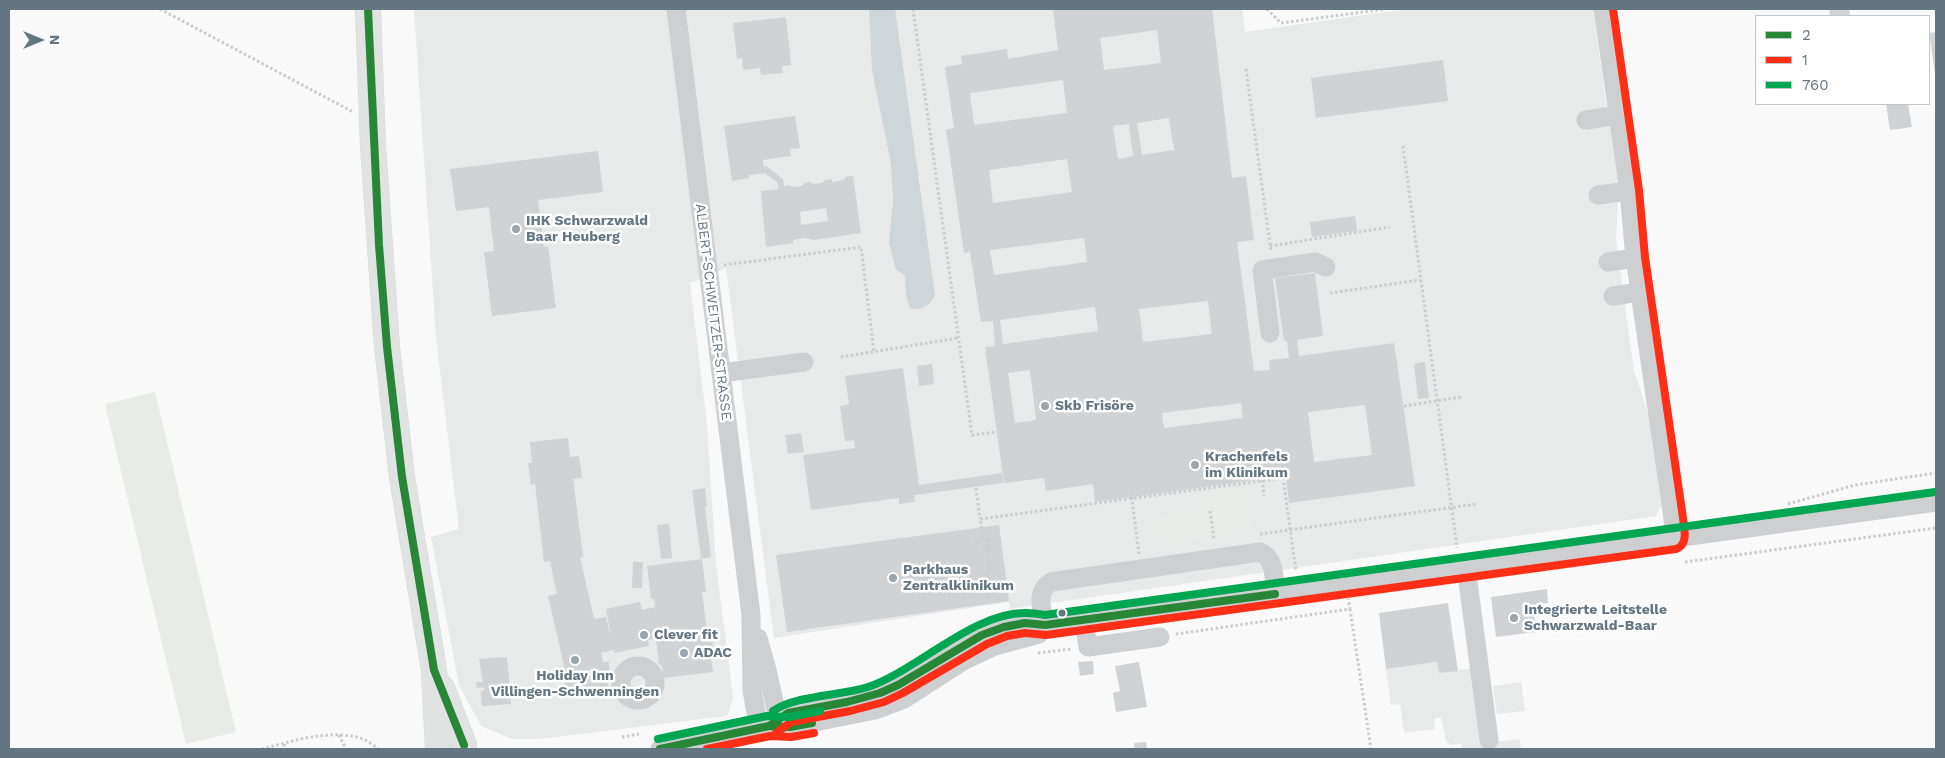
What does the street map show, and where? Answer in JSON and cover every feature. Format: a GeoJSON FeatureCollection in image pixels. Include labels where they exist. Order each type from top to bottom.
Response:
{"type":"FeatureCollection","features":[{"type":"Feature","properties":{"kind":"main road"},"geometry":{"type":"LineString","coordinates":[[368,9],[373,146],[387,347],[402,477],[434,670],[438,749]]}},
{"type":"Feature","properties":{"kind":"main road"},"geometry":{"type":"LineString","coordinates":[[434,670],[453,714],[461,748]]}},
{"type":"Feature","properties":{"kind":"street","name":"ALBERT-SCHWEITZER-STRASSE"},"geometry":{"type":"LineString","coordinates":[[676,9],[751,615],[767,670],[768,724]]}},
{"type":"Feature","properties":{"kind":"street"},"geometry":{"type":"LineString","coordinates":[[1603,9],[1619,115],[1635,258],[1674,518],[1675,539]]}},
{"type":"Feature","properties":{"kind":"street"},"geometry":{"type":"LineString","coordinates":[[1586,120],[1619,115]]}},
{"type":"Feature","properties":{"kind":"street"},"geometry":{"type":"LineString","coordinates":[[1598,195],[1628,191]]}},
{"type":"Feature","properties":{"kind":"street"},"geometry":{"type":"LineString","coordinates":[[1608,262],[1635,258]]}},
{"type":"Feature","properties":{"kind":"street"},"geometry":{"type":"LineString","coordinates":[[1270,334],[1262,270],[1315,262],[1326,267]]}},
{"type":"Feature","properties":{"kind":"street"},"geometry":{"type":"LineString","coordinates":[[1613,296],[1640,292]]}},
{"type":"Feature","properties":{"kind":"street"},"geometry":{"type":"LineString","coordinates":[[721,373],[804,362]]}},
{"type":"Feature","properties":{"kind":"street"},"geometry":{"type":"LineString","coordinates":[[1045,625],[1936,502]]}},
{"type":"Feature","properties":{"kind":"street"},"geometry":{"type":"LineString","coordinates":[[660,749],[768,724],[790,727],[882,708],[904,699],[963,661],[995,646],[1039,634],[1045,625],[1041,594],[1044,586],[1051,582],[1260,552],[1267,555],[1271,562],[1275,594]]}},
{"type":"Feature","properties":{"kind":"street"},"geometry":{"type":"LineString","coordinates":[[1466,567],[1489,740]]}},
{"type":"Feature","properties":{"kind":"street"},"geometry":{"type":"LineString","coordinates":[[1084,620],[1088,647],[1160,636]]}},
{"type":"Feature","properties":{"kind":"path"},"geometry":{"type":"LineString","coordinates":[[160,9],[354,112]]}},
{"type":"Feature","properties":{"kind":"path"},"geometry":{"type":"LineString","coordinates":[[913,9],[972,435],[997,432]]}},
{"type":"Feature","properties":{"kind":"path"},"geometry":{"type":"LineString","coordinates":[[1267,9],[1281,24],[1386,9]]}},
{"type":"Feature","properties":{"kind":"path"},"geometry":{"type":"LineString","coordinates":[[1246,69],[1273,268]]}},
{"type":"Feature","properties":{"kind":"path"},"geometry":{"type":"LineString","coordinates":[[1403,146],[1457,548]]}},
{"type":"Feature","properties":{"kind":"path"},"geometry":{"type":"LineString","coordinates":[[1270,246],[1390,227]]}},
{"type":"Feature","properties":{"kind":"path"},"geometry":{"type":"LineString","coordinates":[[724,266],[861,247],[874,352]]}},
{"type":"Feature","properties":{"kind":"path"},"geometry":{"type":"LineString","coordinates":[[1330,293],[1420,280]]}},
{"type":"Feature","properties":{"kind":"path"},"geometry":{"type":"LineString","coordinates":[[841,357],[958,338]]}},
{"type":"Feature","properties":{"kind":"path"},"geometry":{"type":"LineString","coordinates":[[1404,406],[1462,397]]}},
{"type":"Feature","properties":{"kind":"path"},"geometry":{"type":"LineString","coordinates":[[1782,506],[1855,485],[1936,472]]}},
{"type":"Feature","properties":{"kind":"path"},"geometry":{"type":"LineString","coordinates":[[1262,475],[1264,496]]}},
{"type":"Feature","properties":{"kind":"path"},"geometry":{"type":"LineString","coordinates":[[980,519],[1283,478],[1296,571]]}},
{"type":"Feature","properties":{"kind":"path"},"geometry":{"type":"LineString","coordinates":[[1197,484],[1197,490]]}},
{"type":"Feature","properties":{"kind":"path"},"geometry":{"type":"LineString","coordinates":[[976,488],[983,540]]}},
{"type":"Feature","properties":{"kind":"path"},"geometry":{"type":"LineString","coordinates":[[1131,492],[1139,560]]}},
{"type":"Feature","properties":{"kind":"path"},"geometry":{"type":"LineString","coordinates":[[1251,535],[1478,504]]}},
{"type":"Feature","properties":{"kind":"path"},"geometry":{"type":"LineString","coordinates":[[1210,511],[1214,540]]}},
{"type":"Feature","properties":{"kind":"path"},"geometry":{"type":"LineString","coordinates":[[1684,562],[1936,528]]}},
{"type":"Feature","properties":{"kind":"path"},"geometry":{"type":"LineString","coordinates":[[975,548],[977,541],[988,539],[990,570],[986,572],[988,582],[981,584]]}},
{"type":"Feature","properties":{"kind":"path"},"geometry":{"type":"LineString","coordinates":[[1207,541],[1224,539]]}},
{"type":"Feature","properties":{"kind":"path"},"geometry":{"type":"LineString","coordinates":[[1138,551],[1147,550]]}},
{"type":"Feature","properties":{"kind":"path"},"geometry":{"type":"LineString","coordinates":[[1346,584],[1370,749]]}},
{"type":"Feature","properties":{"kind":"path"},"geometry":{"type":"LineString","coordinates":[[1160,636],[1350,609]]}},
{"type":"Feature","properties":{"kind":"path"},"geometry":{"type":"LineString","coordinates":[[1034,654],[1088,647]]}},
{"type":"Feature","properties":{"kind":"path"},"geometry":{"type":"LineString","coordinates":[[622,737],[639,734]]}},
{"type":"Feature","properties":{"kind":"path"},"geometry":{"type":"LineString","coordinates":[[339,735],[346,749]]}},
{"type":"Feature","properties":{"kind":"path"},"geometry":{"type":"LineString","coordinates":[[262,749],[321,736],[339,735],[363,739],[379,749]]}},
{"type":"Feature","properties":{"kind":"path"},"geometry":{"type":"LineString","coordinates":[[284,744],[286,749]]}},
{"type":"Feature","properties":{"kind":"shaded area"},"geometry":{"type":"Polygon","coordinates":[[[414,9],[1242,9],[1245,32],[1406,9],[1593,9],[1619,182],[1616,239],[1634,371],[1649,416],[1661,506],[1656,516],[1010,609],[1009,602],[774,638],[726,268],[690,283],[707,425],[716,564],[733,698],[727,716],[540,739],[512,739],[481,726],[459,685],[431,537],[459,529],[436,337],[414,9]]]}},
{"type":"Feature","properties":{"kind":"shaded area"},"geometry":{"type":"Polygon","coordinates":[[[869,9],[895,9],[935,295],[928,305],[918,309],[910,308],[906,295],[905,275],[896,270],[889,243],[893,201],[891,164],[872,70],[869,9]]]}},
{"type":"Feature","properties":{"kind":"shaded area"},"geometry":{"type":"Polygon","coordinates":[[[155,392],[236,732],[186,744],[105,404],[155,392]]]}},
{"type":"Feature","properties":{"kind":"shaded area"},"geometry":{"type":"Polygon","coordinates":[[[1245,487],[1251,531],[1164,542],[1161,518],[1212,511],[1210,492],[1245,487]]]}},
{"type":"Feature","properties":{"kind":"shaded area"},"geometry":{"type":"Polygon","coordinates":[[[1437,662],[1439,673],[1475,668],[1485,743],[1520,739],[1521,749],[1462,749],[1461,744],[1451,745],[1446,741],[1441,717],[1434,719],[1435,729],[1404,733],[1400,704],[1391,705],[1386,669],[1437,662]]]}},
{"type":"Feature","properties":{"kind":"shaded area"},"geometry":{"type":"Polygon","coordinates":[[[1521,682],[1525,711],[1497,714],[1493,686],[1521,682]]]}},
{"type":"Feature","properties":{"kind":"building"},"geometry":{"type":"Polygon","coordinates":[[[1053,9],[1212,9],[1232,178],[1246,176],[1254,240],[1237,242],[1254,371],[1270,370],[1269,360],[1289,358],[1287,341],[1284,341],[1275,278],[1315,273],[1323,336],[1297,340],[1299,356],[1394,343],[1415,486],[1289,503],[1286,476],[1095,502],[1093,484],[1046,491],[1044,478],[1004,483],[985,347],[995,346],[993,321],[981,322],[970,252],[964,253],[946,130],[954,128],[945,67],[962,64],[961,56],[1007,49],[1008,59],[1058,50],[1053,9]],[[1157,30],[1100,38],[1104,70],[1161,63],[1157,30]],[[1063,80],[970,93],[974,125],[1067,113],[1063,80]],[[1169,118],[1137,123],[1142,155],[1174,150],[1169,118]],[[1129,124],[1113,126],[1118,159],[1133,156],[1129,124]],[[1067,159],[989,170],[993,203],[1072,192],[1067,159]],[[1084,238],[990,250],[994,275],[1087,262],[1084,238]],[[1208,301],[1139,309],[1143,342],[1212,334],[1208,301]],[[1095,307],[1000,320],[1003,344],[1098,331],[1095,307]],[[1030,370],[1008,373],[1015,423],[1036,420],[1030,370]],[[1241,403],[1162,413],[1164,428],[1243,418],[1241,403]],[[1365,405],[1308,412],[1314,462],[1372,455],[1365,405]]]}},
{"type":"Feature","properties":{"kind":"building"},"geometry":{"type":"Polygon","coordinates":[[[1829,9],[1849,9],[1850,15],[1830,15],[1829,9]]]}},
{"type":"Feature","properties":{"kind":"building"},"geometry":{"type":"Polygon","coordinates":[[[786,17],[791,65],[782,66],[783,73],[761,75],[760,68],[743,70],[742,58],[737,59],[733,23],[786,17]]]}},
{"type":"Feature","properties":{"kind":"building"},"geometry":{"type":"Polygon","coordinates":[[[1936,32],[1936,73],[1930,40],[1930,33],[1936,32]]]}},
{"type":"Feature","properties":{"kind":"building"},"geometry":{"type":"Polygon","coordinates":[[[1443,60],[1448,101],[1316,118],[1311,78],[1443,60]]]}},
{"type":"Feature","properties":{"kind":"building"},"geometry":{"type":"Polygon","coordinates":[[[1886,105],[1908,105],[1912,127],[1890,130],[1886,105]]]}},
{"type":"Feature","properties":{"kind":"building"},"geometry":{"type":"Polygon","coordinates":[[[795,116],[800,148],[790,149],[791,156],[763,160],[764,167],[766,166],[783,179],[784,186],[791,185],[791,187],[802,186],[805,183],[811,182],[812,184],[822,183],[825,180],[832,179],[832,182],[853,176],[861,233],[814,240],[805,238],[793,240],[793,243],[766,247],[761,191],[778,189],[777,182],[765,173],[749,175],[749,178],[732,181],[724,126],[795,116]],[[826,208],[800,212],[801,225],[828,221],[826,208]]]}},
{"type":"Feature","properties":{"kind":"building","name":"IHK Schwarzwald Baar Heuberg"},"geometry":{"type":"Polygon","coordinates":[[[598,151],[603,192],[538,200],[544,247],[548,247],[556,308],[492,316],[484,252],[494,251],[489,207],[456,211],[450,169],[598,151]]]}},
{"type":"Feature","properties":{"kind":"building"},"geometry":{"type":"Polygon","coordinates":[[[1355,216],[1357,231],[1312,237],[1310,222],[1355,216]]]}},
{"type":"Feature","properties":{"kind":"building"},"geometry":{"type":"Polygon","coordinates":[[[1425,362],[1429,398],[1418,399],[1414,364],[1425,362]]]}},
{"type":"Feature","properties":{"kind":"building"},"geometry":{"type":"Polygon","coordinates":[[[932,364],[934,384],[919,386],[917,366],[932,364]]]}},
{"type":"Feature","properties":{"kind":"building"},"geometry":{"type":"Polygon","coordinates":[[[903,368],[919,485],[1002,473],[1003,483],[914,495],[915,502],[899,504],[899,498],[811,510],[803,455],[855,448],[854,440],[845,441],[840,406],[849,404],[845,376],[903,368]]]}},
{"type":"Feature","properties":{"kind":"building"},"geometry":{"type":"Polygon","coordinates":[[[801,433],[804,452],[788,454],[785,435],[801,433]]]}},
{"type":"Feature","properties":{"kind":"building"},"geometry":{"type":"Polygon","coordinates":[[[568,438],[570,457],[579,456],[582,478],[573,479],[583,557],[580,557],[594,619],[606,617],[612,641],[606,609],[640,602],[642,610],[655,607],[654,599],[651,599],[647,566],[702,559],[706,592],[702,592],[707,631],[711,630],[714,658],[711,658],[713,672],[663,678],[662,665],[659,665],[656,639],[652,639],[648,640],[649,646],[614,653],[614,650],[601,653],[603,662],[609,662],[609,672],[605,672],[610,693],[564,691],[566,674],[548,596],[557,594],[550,561],[544,562],[535,484],[531,485],[528,463],[532,463],[530,442],[568,438]]]}},
{"type":"Feature","properties":{"kind":"building"},"geometry":{"type":"Polygon","coordinates":[[[705,488],[707,506],[705,507],[711,557],[701,559],[692,490],[705,488]]]}},
{"type":"Feature","properties":{"kind":"building"},"geometry":{"type":"Polygon","coordinates":[[[669,524],[672,558],[661,559],[657,525],[669,524]]]}},
{"type":"Feature","properties":{"kind":"building","name":"Parkhaus Zentralklinikum"},"geometry":{"type":"Polygon","coordinates":[[[999,525],[1009,601],[787,632],[776,555],[999,525]]]}},
{"type":"Feature","properties":{"kind":"building"},"geometry":{"type":"Polygon","coordinates":[[[633,562],[643,562],[642,588],[632,588],[633,562]]]}},
{"type":"Feature","properties":{"kind":"building","name":"Integrierte Leitstelle Schwarzwald-Baar"},"geometry":{"type":"Polygon","coordinates":[[[1547,589],[1548,603],[1533,605],[1536,632],[1496,637],[1491,597],[1547,589]]]}},
{"type":"Feature","properties":{"kind":"building"},"geometry":{"type":"Polygon","coordinates":[[[1448,603],[1458,671],[1439,673],[1437,662],[1386,669],[1379,613],[1448,603]]]}},
{"type":"Feature","properties":{"kind":"building"},"geometry":{"type":"Polygon","coordinates":[[[507,657],[511,704],[482,706],[481,691],[484,691],[484,687],[477,688],[476,682],[483,682],[479,659],[507,657]]]}},
{"type":"Feature","properties":{"kind":"building"},"geometry":{"type":"Polygon","coordinates":[[[1093,661],[1094,674],[1080,676],[1078,662],[1093,661]]]}},
{"type":"Feature","properties":{"kind":"building"},"geometry":{"type":"Polygon","coordinates":[[[1139,662],[1147,707],[1116,712],[1113,693],[1120,691],[1115,666],[1139,662]]]}},
{"type":"Feature","properties":{"kind":"building"},"geometry":{"type":"Polygon","coordinates":[[[1146,742],[1147,749],[1135,749],[1134,743],[1146,742]]]}},
{"type":"Feature","properties":{"kind":"transit line","name":"2"},"geometry":{"type":"LineString","coordinates":[[368,9],[379,245],[387,347],[402,477],[434,670],[464,745]]}},
{"type":"Feature","properties":{"kind":"transit line","name":"1"},"geometry":{"type":"LineString","coordinates":[[775,734],[791,722],[850,711],[884,702],[987,644],[1007,636],[1025,633],[1046,635],[1680,547],[1685,536],[1684,527],[1645,257],[1639,190],[1613,9]]}},
{"type":"Feature","properties":{"kind":"transit line","name":"760"},"geometry":{"type":"LineString","coordinates":[[773,711],[794,702],[868,687],[887,679],[966,631],[1006,615],[1026,613],[1045,615],[1935,492]]}},
{"type":"Feature","properties":{"kind":"transit line","name":"2"},"geometry":{"type":"LineString","coordinates":[[769,726],[788,713],[847,702],[880,693],[898,685],[982,635],[1004,627],[1025,623],[1045,625],[1275,594]]}},
{"type":"Feature","properties":{"kind":"transit line","name":"760"},"geometry":{"type":"LineString","coordinates":[[658,739],[767,716],[789,717],[820,711]]}},
{"type":"Feature","properties":{"kind":"transit line","name":"2"},"geometry":{"type":"LineString","coordinates":[[660,749],[769,726],[790,727],[812,723]]}},
{"type":"Feature","properties":{"kind":"transit line","name":"1"},"geometry":{"type":"LineString","coordinates":[[707,749],[770,736],[791,737],[814,733]]}},
{"type":"Feature","properties":{"kind":"place","name":"IHK Schwarzwald Baar Heuberg"},"geometry":{"type":"Point","coordinates":[516,229]}},
{"type":"Feature","properties":{"kind":"place","name":"Skb Frisöre"},"geometry":{"type":"Point","coordinates":[1045,406]}},
{"type":"Feature","properties":{"kind":"place","name":"Krachenfels im Klinikum"},"geometry":{"type":"Point","coordinates":[1195,465]}},
{"type":"Feature","properties":{"kind":"place","name":"Parkhaus Zentralklinikum"},"geometry":{"type":"Point","coordinates":[893,578]}},
{"type":"Feature","properties":{"kind":"place","name":"Integrierte Leitstelle Schwarzwald-Baar"},"geometry":{"type":"Point","coordinates":[1514,618]}},
{"type":"Feature","properties":{"kind":"place","name":"Clever fit"},"geometry":{"type":"Point","coordinates":[644,635]}},
{"type":"Feature","properties":{"kind":"place","name":"ADAC"},"geometry":{"type":"Point","coordinates":[684,653]}},
{"type":"Feature","properties":{"kind":"place","name":"Holiday Inn Villingen-Schwenningen"},"geometry":{"type":"Point","coordinates":[575,660]}}]}
